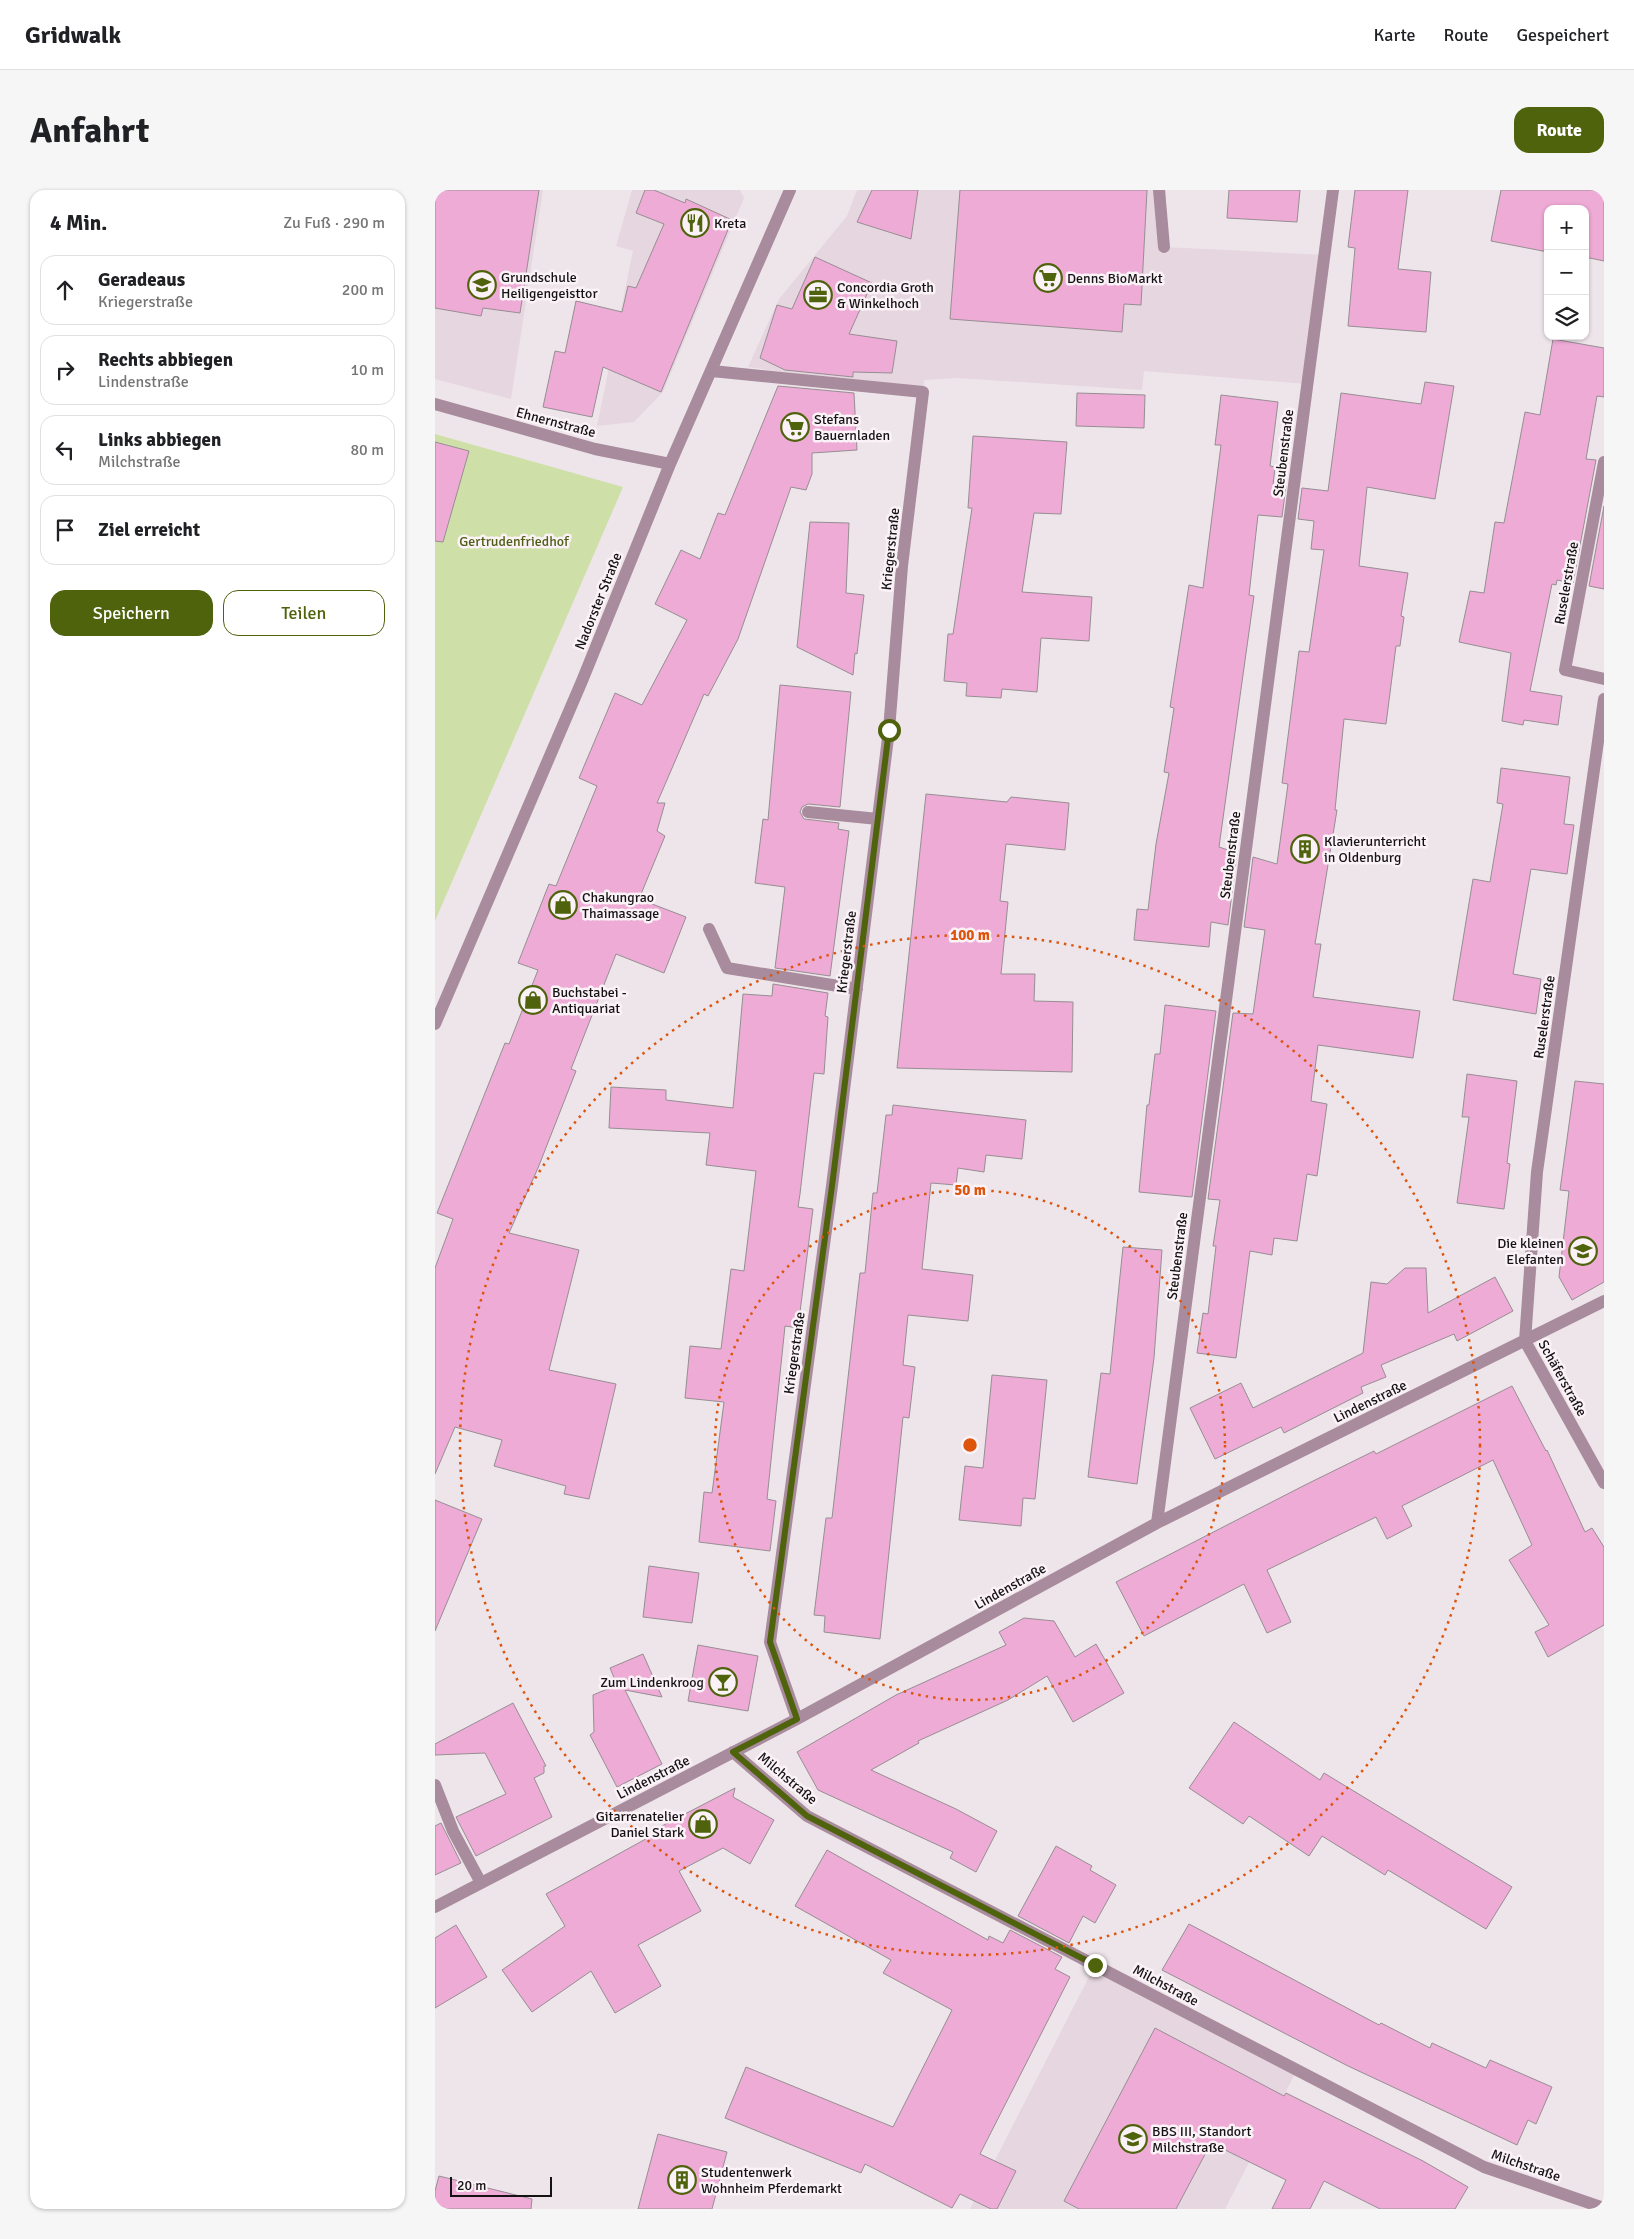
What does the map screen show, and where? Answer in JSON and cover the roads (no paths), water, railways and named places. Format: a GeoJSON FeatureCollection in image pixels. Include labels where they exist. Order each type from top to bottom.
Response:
{"type":"FeatureCollection","features":[{"type":"Feature","properties":{"kind":"street","name":"Nadorster Straße"},"geometry":{"type":"LineString","coordinates":[[435,1024],[578,690],[670,464],[790,190]]}},
{"type":"Feature","properties":{"kind":"street"},"geometry":{"type":"LineString","coordinates":[[1159,190],[1164,248]]}},
{"type":"Feature","properties":{"kind":"street","name":"Steubenstraße"},"geometry":{"type":"LineString","coordinates":[[1157,1523],[1333,190]]}},
{"type":"Feature","properties":{"kind":"street","name":"Kriegerstraße"},"geometry":{"type":"LineString","coordinates":[[712,371],[923,392],[903,566],[889,730],[878,820],[770,1642],[797,1719]]}},
{"type":"Feature","properties":{"kind":"street","name":"Ehnernstraße"},"geometry":{"type":"LineString","coordinates":[[435,404],[595,448],[670,464]]}},
{"type":"Feature","properties":{"kind":"street","name":"Ruselerstraße"},"geometry":{"type":"LineString","coordinates":[[1604,462],[1565,670],[1604,679]]}},
{"type":"Feature","properties":{"kind":"street","name":"Ruselerstraße"},"geometry":{"type":"LineString","coordinates":[[1525,1341],[1537,1172],[1604,699]]}},
{"type":"Feature","properties":{"kind":"street"},"geometry":{"type":"LineString","coordinates":[[807,812],[878,820]]}},
{"type":"Feature","properties":{"kind":"street"},"geometry":{"type":"LineString","coordinates":[[709,928],[727,968],[857,989]]}},
{"type":"Feature","properties":{"kind":"street","name":"Lindenstraße"},"geometry":{"type":"LineString","coordinates":[[435,1907],[797,1719],[1157,1523],[1604,1302]]}},
{"type":"Feature","properties":{"kind":"street","name":"Schäferstraße"},"geometry":{"type":"LineString","coordinates":[[1525,1341],[1604,1482]]}},
{"type":"Feature","properties":{"kind":"street","name":"Milchstraße"},"geometry":{"type":"LineString","coordinates":[[733,1752],[807,1816],[1484,2167],[1604,2208]]}},
{"type":"Feature","properties":{"kind":"street"},"geometry":{"type":"LineString","coordinates":[[435,1785],[450,1824],[481,1883]]}},
{"type":"Feature","properties":{"kind":"place","name":"Kreta"},"geometry":{"type":"Point","coordinates":[695,223]}},
{"type":"Feature","properties":{"kind":"place","name":"Denns BioMarkt"},"geometry":{"type":"Point","coordinates":[1048,278]}},
{"type":"Feature","properties":{"kind":"place","name":"Grundschule Heiligengeisttor"},"geometry":{"type":"Point","coordinates":[482,285]}},
{"type":"Feature","properties":{"kind":"place","name":"Concordia Groth & Winkelhoch"},"geometry":{"type":"Point","coordinates":[818,295]}},
{"type":"Feature","properties":{"kind":"place","name":"Stefans Bauernladen"},"geometry":{"type":"Point","coordinates":[795,427]}},
{"type":"Feature","properties":{"kind":"place","name":"Klavierunterricht in Oldenburg"},"geometry":{"type":"Point","coordinates":[1305,849]}},
{"type":"Feature","properties":{"kind":"place","name":"Chakungrao Thaimassage"},"geometry":{"type":"Point","coordinates":[563,905]}},
{"type":"Feature","properties":{"kind":"place","name":"Buchstabei - Antiquariat"},"geometry":{"type":"Point","coordinates":[533,1000]}},
{"type":"Feature","properties":{"kind":"place","name":"Die kleinen Elefanten"},"geometry":{"type":"Point","coordinates":[1583,1251]}},
{"type":"Feature","properties":{"kind":"place","name":"Zum Lindenkroog"},"geometry":{"type":"Point","coordinates":[723,1682]}},
{"type":"Feature","properties":{"kind":"place","name":"Gitarrenatelier Daniel Stark"},"geometry":{"type":"Point","coordinates":[703,1824]}},
{"type":"Feature","properties":{"kind":"place","name":"BBS III, Standort Milchstraße"},"geometry":{"type":"Point","coordinates":[1133,2139]}},
{"type":"Feature","properties":{"kind":"place","name":"Studentenwerk Wohnheim Pferdemarkt"},"geometry":{"type":"Point","coordinates":[682,2180]}},
{"type":"Feature","properties":{"kind":"park label","name":"Gertrudenfriedhof"},"geometry":{"type":"Point","coordinates":[514,541]}}]}
